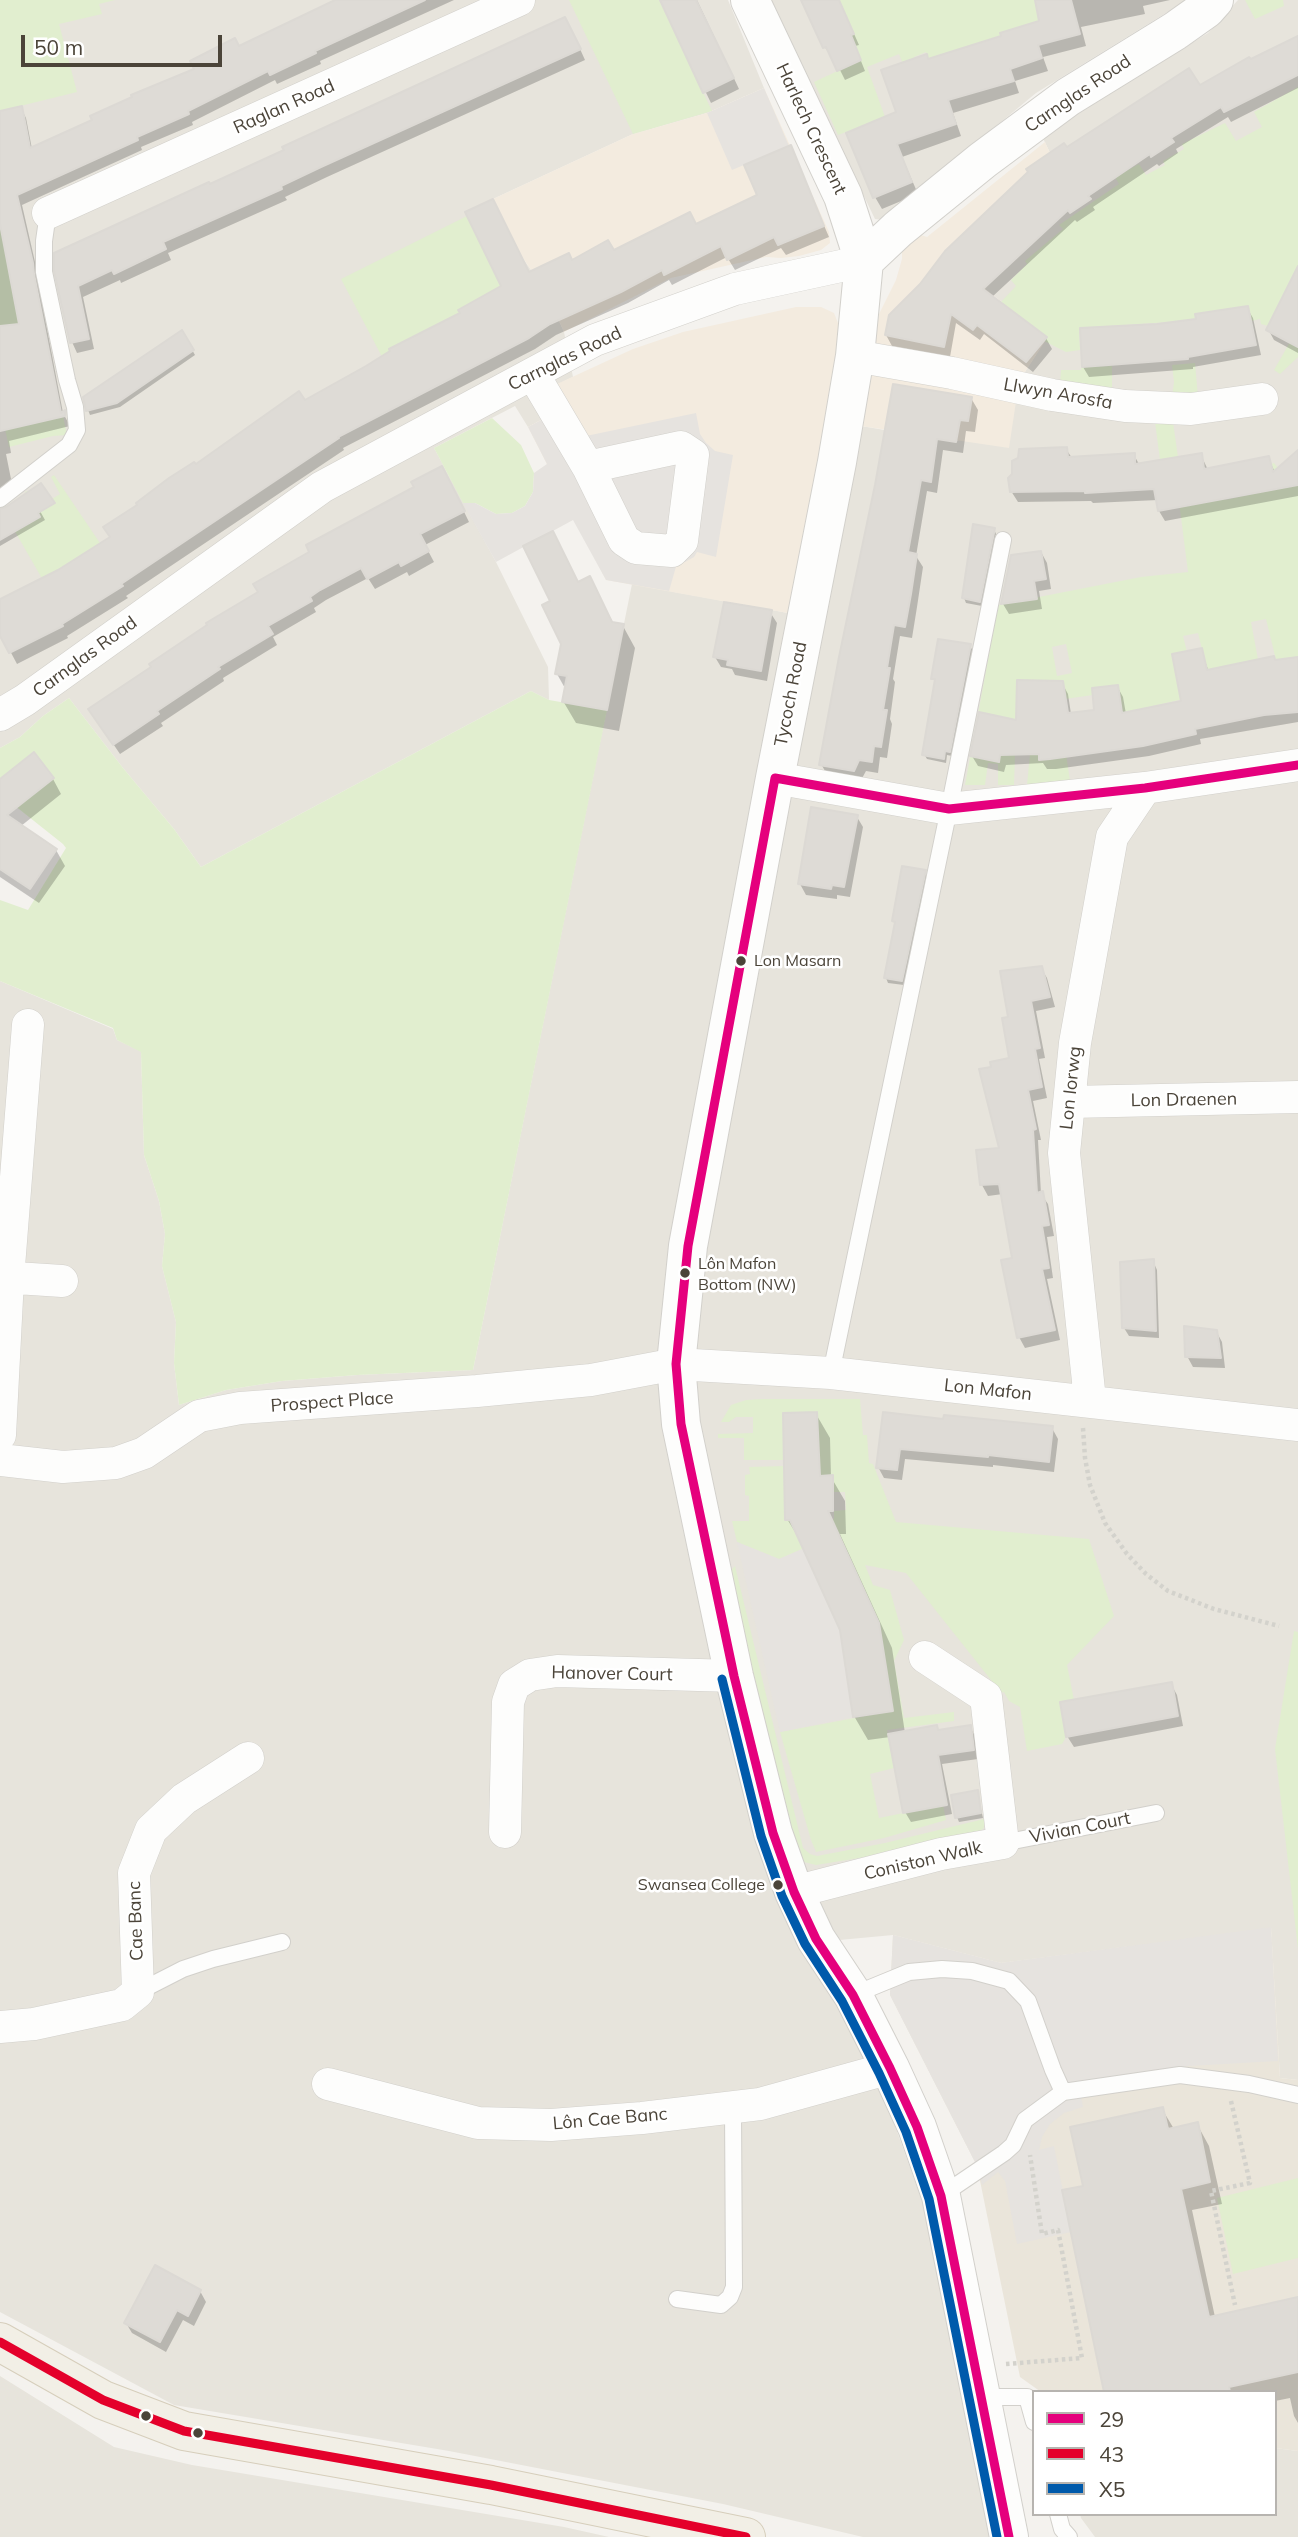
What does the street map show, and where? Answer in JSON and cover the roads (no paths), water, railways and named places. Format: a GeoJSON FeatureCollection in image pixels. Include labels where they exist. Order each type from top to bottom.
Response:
{"type":"FeatureCollection","features":[{"type":"Feature","properties":{"kind":"main road"},"geometry":{"type":"LineString","coordinates":[[0,2343],[103,2400],[184,2431],[491,2485],[746,2537]]}},
{"type":"Feature","properties":{"kind":"street","name":"Raglan Road"},"geometry":{"type":"LineString","coordinates":[[48,213],[519,0]]}},
{"type":"Feature","properties":{"kind":"street","name":"Harlech Crescent"},"geometry":{"type":"LineString","coordinates":[[750,0],[843,196],[864,261]]}},
{"type":"Feature","properties":{"kind":"street","name":"Carnglas Road"},"geometry":{"type":"LineString","coordinates":[[2,711],[322,487],[595,340],[735,289],[864,261],[898,229],[983,160],[1068,97],[1175,31],[1214,0]]}},
{"type":"Feature","properties":{"kind":"street","name":"Tycoch Road"},"geometry":{"type":"LineString","coordinates":[[864,261],[855,356],[837,461],[688,1245],[676,1364],[681,1424],[734,1676],[773,1833],[794,1892],[818,1941],[853,1995],[890,2068],[917,2127],[941,2196],[1009,2537]]}},
{"type":"Feature","properties":{"kind":"street","name":"Llwyn Arosfa"},"geometry":{"type":"LineString","coordinates":[[855,356],[952,373],[1052,395],[1125,406],[1191,409],[1262,399]]}},
{"type":"Feature","properties":{"kind":"street"},"geometry":{"type":"LineString","coordinates":[[533,374],[589,467]]}},
{"type":"Feature","properties":{"kind":"street"},"geometry":{"type":"LineString","coordinates":[[775,778],[949,810],[1145,788],[1298,765]]}},
{"type":"Feature","properties":{"kind":"street","name":"Lon Iorwg"},"geometry":{"type":"LineString","coordinates":[[1090,1400],[1064,1153],[1076,1043],[1112,837],[1145,788]]}},
{"type":"Feature","properties":{"kind":"street"},"geometry":{"type":"LineString","coordinates":[[0,1435],[9,1137],[28,1025]]}},
{"type":"Feature","properties":{"kind":"street","name":"Lon Draenen"},"geometry":{"type":"LineString","coordinates":[[1070,1102],[1298,1097]]}},
{"type":"Feature","properties":{"kind":"street"},"geometry":{"type":"LineString","coordinates":[[4,1278],[62,1281]]}},
{"type":"Feature","properties":{"kind":"street","name":"Lon Mafon"},"geometry":{"type":"LineString","coordinates":[[676,1364],[831,1373],[1298,1425]]}},
{"type":"Feature","properties":{"kind":"street","name":"Prospect Place"},"geometry":{"type":"LineString","coordinates":[[0,1460],[62,1467],[116,1463],[144,1453],[199,1416],[226,1411],[591,1380],[676,1364]]}},
{"type":"Feature","properties":{"kind":"street","name":"Coniston Walk"},"geometry":{"type":"LineString","coordinates":[[794,1892],[941,1854],[1003,1843],[986,1697],[925,1657]]}},
{"type":"Feature","properties":{"kind":"street","name":"Hanover Court"},"geometry":{"type":"LineString","coordinates":[[505,1832],[508,1702],[514,1685],[530,1675],[557,1671],[734,1676]]}},
{"type":"Feature","properties":{"kind":"street","name":"Cae Banc"},"geometry":{"type":"LineString","coordinates":[[138,1992],[134,1873],[151,1830],[184,1799],[248,1758]]}},
{"type":"Feature","properties":{"kind":"street"},"geometry":{"type":"LineString","coordinates":[[0,2027],[34,2024],[122,2005],[138,1992]]}},
{"type":"Feature","properties":{"kind":"street","name":"Lôn Cae Banc"},"geometry":{"type":"LineString","coordinates":[[328,2084],[478,2123],[551,2124],[642,2118],[760,2104],[890,2068]]}},
{"type":"Feature","properties":{"kind":"lane"},"geometry":{"type":"LineString","coordinates":[[0,499],[69,445],[77,430],[75,407],[44,272],[48,213]]}},
{"type":"Feature","properties":{"kind":"lane"},"geometry":{"type":"LineString","coordinates":[[831,1373],[1003,540]]}},
{"type":"Feature","properties":{"kind":"lane","name":"Vivian Court"},"geometry":{"type":"LineString","coordinates":[[1003,1843],[1156,1813]]}},
{"type":"Feature","properties":{"kind":"lane"},"geometry":{"type":"LineString","coordinates":[[138,1992],[183,1969],[282,1942]]}},
{"type":"Feature","properties":{"kind":"lane"},"geometry":{"type":"LineString","coordinates":[[853,1995],[909,1972],[942,1969],[972,1972],[1009,1981],[1028,2001],[1063,2092]]}},
{"type":"Feature","properties":{"kind":"lane"},"geometry":{"type":"LineString","coordinates":[[941,2196],[1013,2145],[1025,2120],[1063,2092],[1180,2075],[1298,2095]]}},
{"type":"Feature","properties":{"kind":"lane"},"geometry":{"type":"LineString","coordinates":[[677,2299],[721,2305],[730,2297],[734,2287],[733,2107]]}},
{"type":"Feature","properties":{"kind":"lane"},"geometry":{"type":"LineString","coordinates":[[979,2382],[1027,2397],[1032,2415]]}},
{"type":"Feature","properties":{"kind":"lane"},"geometry":{"type":"LineString","coordinates":[[1059,2516],[1062,2529],[1069,2537]]}},
{"type":"Feature","properties":{"kind":"place","name":"Lon Masarn"},"geometry":{"type":"Point","coordinates":[741,961]}},
{"type":"Feature","properties":{"kind":"place","name":"Lôn Mafon Bottom (NW)"},"geometry":{"type":"Point","coordinates":[685,1273]}},
{"type":"Feature","properties":{"kind":"place","name":"Swansea College"},"geometry":{"type":"Point","coordinates":[778,1885]}}]}
